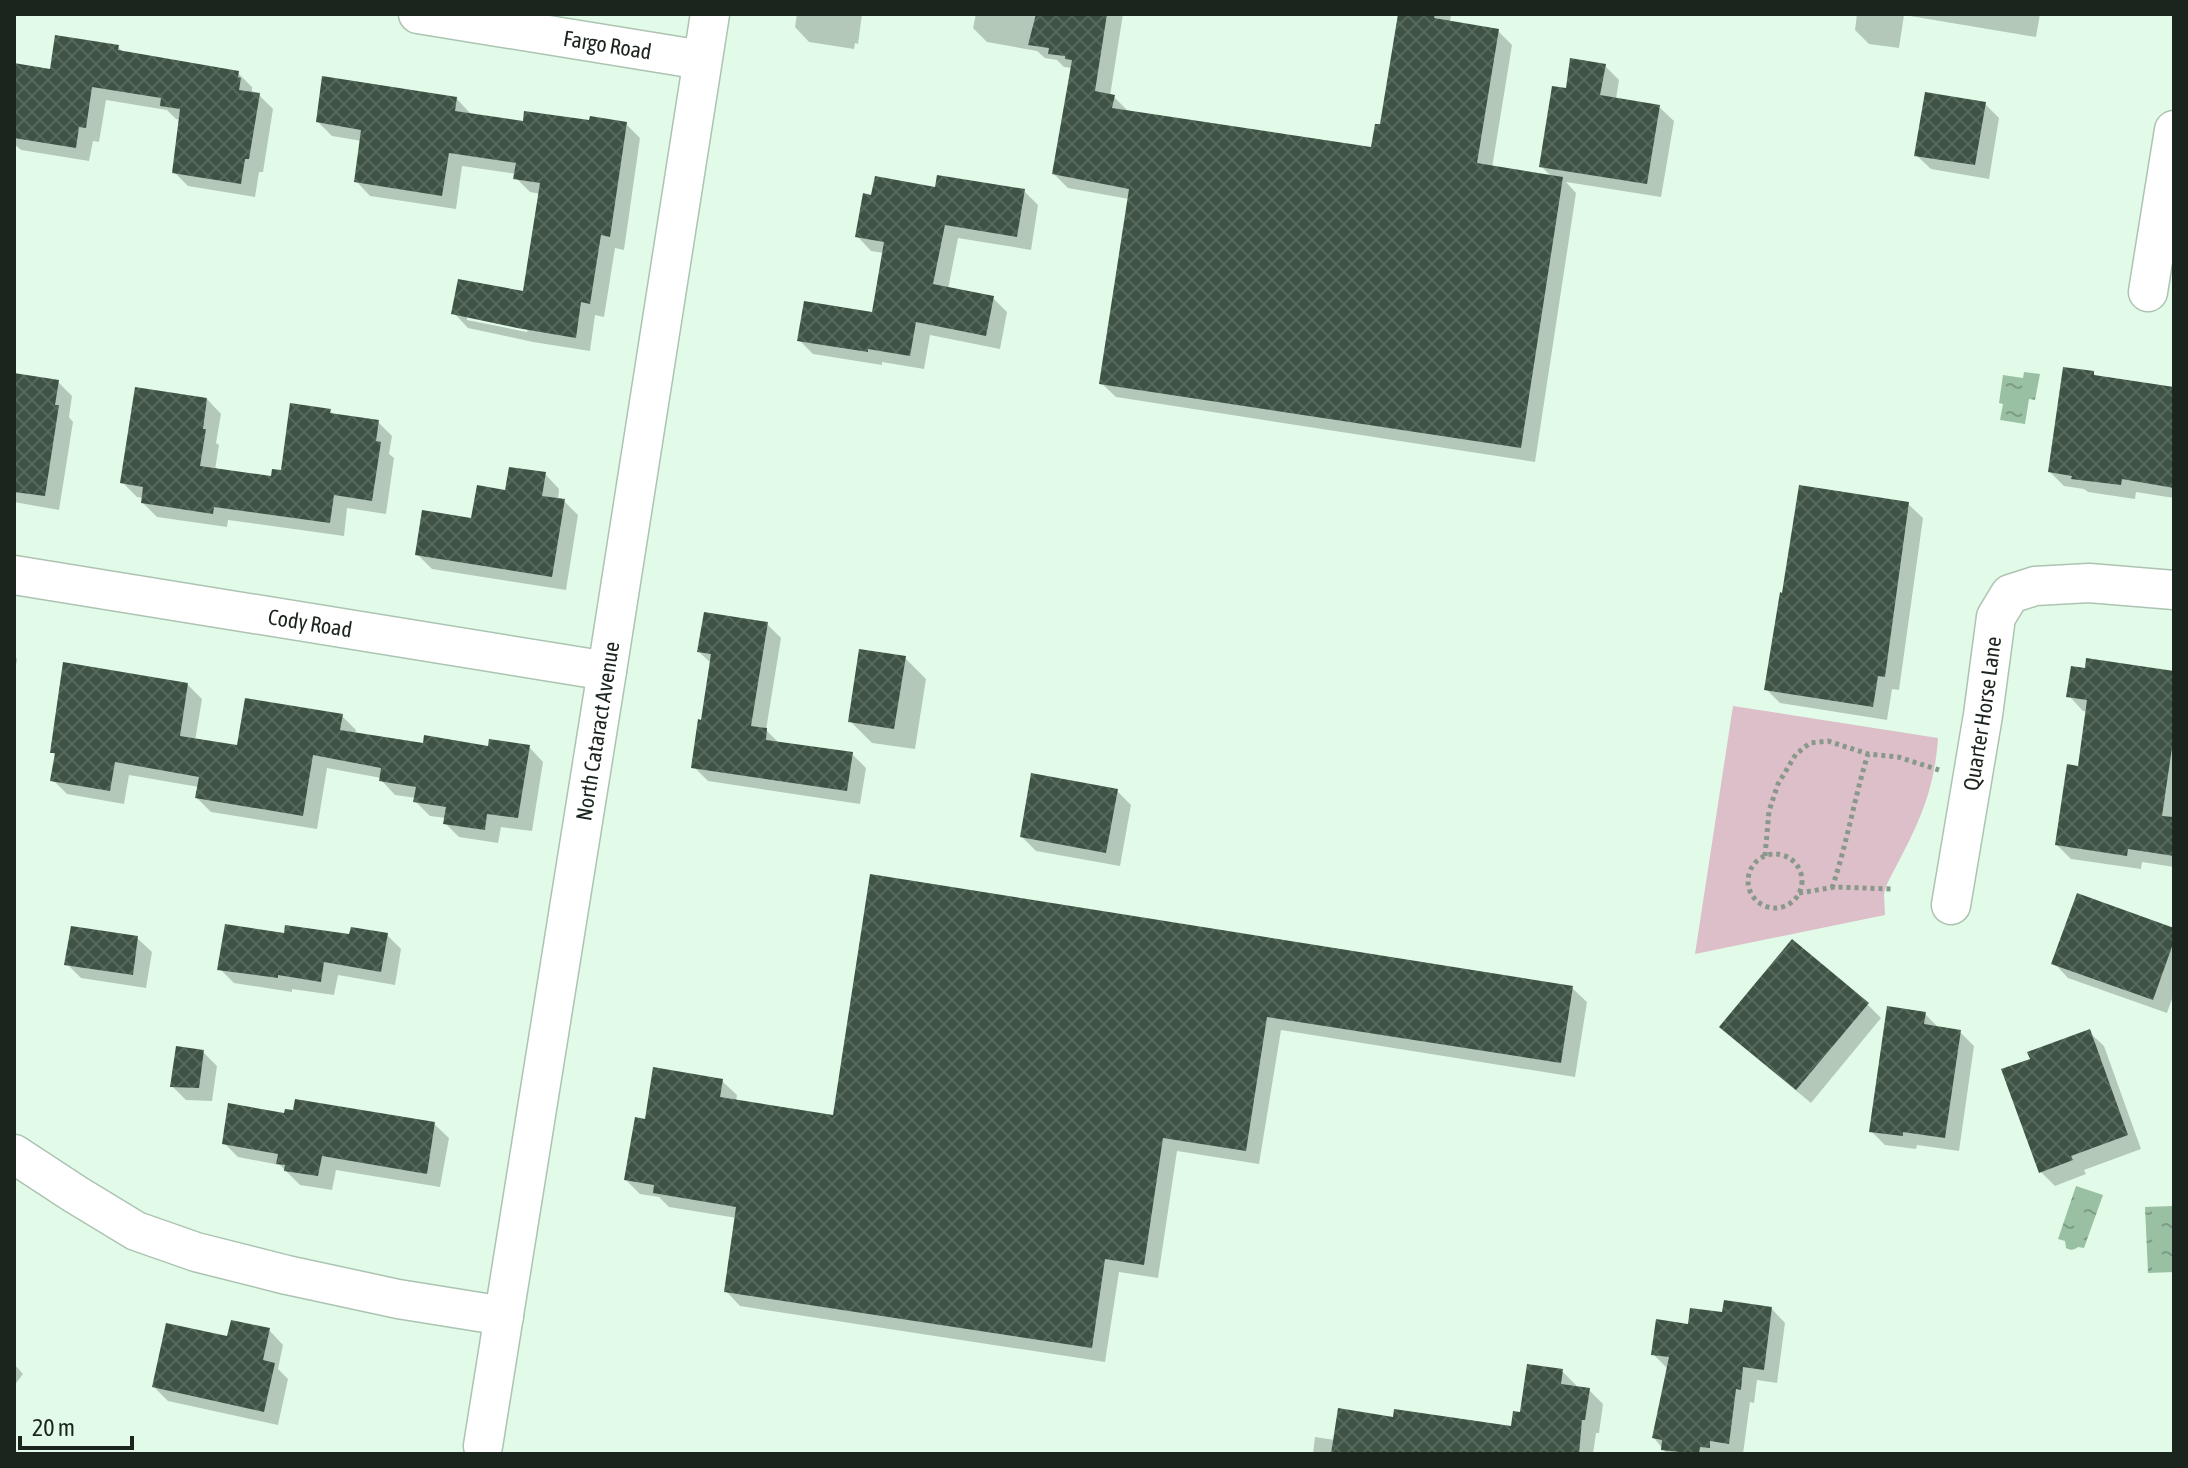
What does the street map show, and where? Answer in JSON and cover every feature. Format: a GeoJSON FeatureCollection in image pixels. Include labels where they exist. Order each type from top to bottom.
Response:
{"type":"FeatureCollection","features":[{"type":"Feature","properties":{"kind":"street","name":"Fargo Road"},"geometry":{"type":"LineString","coordinates":[[418,14],[702,60]]}},
{"type":"Feature","properties":{"kind":"street","name":"North Cataract Avenue"},"geometry":{"type":"LineString","coordinates":[[483,1446],[710,14]]}},
{"type":"Feature","properties":{"kind":"street"},"geometry":{"type":"LineString","coordinates":[[2148,292],[2174,130]]}},
{"type":"Feature","properties":{"kind":"street","name":"Cody Road"},"geometry":{"type":"LineString","coordinates":[[14,575],[607,671]]}},
{"type":"Feature","properties":{"kind":"street","name":"Quarter Horse Lane"},"geometry":{"type":"LineString","coordinates":[[1951,905],[1996,617],[2010,594],[2035,586],[2089,583],[2174,590]]}},
{"type":"Feature","properties":{"kind":"street"},"geometry":{"type":"LineString","coordinates":[[14,1154],[136,1231],[196,1252],[398,1299],[504,1316]]}},
{"type":"Feature","properties":{"kind":"path"},"geometry":{"type":"LineString","coordinates":[[1765,856],[1769,811],[1778,784],[1796,754],[1810,743],[1828,741],[1868,754],[1898,757],[1939,770]]}},
{"type":"Feature","properties":{"kind":"path"},"geometry":{"type":"LineString","coordinates":[[1832,888],[1868,754]]}},
{"type":"Feature","properties":{"kind":"path"},"geometry":{"type":"LineString","coordinates":[[1783,855],[1798,866],[1802,884],[1799,893],[1794,901],[1776,908],[1760,903],[1748,883],[1752,866],[1765,856],[1783,855]]}},
{"type":"Feature","properties":{"kind":"path"},"geometry":{"type":"LineString","coordinates":[[1799,893],[1832,888],[1891,889]]}},
{"type":"Feature","properties":{"kind":"shaded area"},"geometry":{"type":"Polygon","coordinates":[[[1733,706],[1938,738],[1927,797],[1884,894],[1885,915],[1695,954],[1733,706]]]}},
{"type":"Feature","properties":{"kind":"water"},"geometry":{"type":"Polygon","coordinates":[[[2024,372],[2040,374],[2035,400],[2029,399],[2025,424],[2000,420],[2003,375],[2023,378],[2024,372]]]}},
{"type":"Feature","properties":{"kind":"water"},"geometry":{"type":"Polygon","coordinates":[[[2076,1186],[2103,1195],[2084,1248],[2071,1250],[2066,1248],[2065,1241],[2058,1239],[2076,1186]]]}},
{"type":"Feature","properties":{"kind":"water"},"geometry":{"type":"Polygon","coordinates":[[[2173,1206],[2174,1272],[2148,1273],[2145,1207],[2173,1206]]]}},
{"type":"Feature","properties":{"kind":"building"},"geometry":{"type":"Polygon","coordinates":[[[1036,14],[1107,14],[1095,91],[1115,95],[1112,108],[1371,147],[1375,124],[1380,124],[1398,14],[1435,14],[1434,18],[1499,29],[1477,163],[1563,177],[1521,448],[1099,384],[1129,189],[1052,174],[1072,60],[1048,54],[1049,48],[1028,45],[1036,14]]]}},
{"type":"Feature","properties":{"kind":"building"},"geometry":{"type":"Polygon","coordinates":[[[55,35],[119,45],[118,50],[239,71],[239,90],[260,93],[249,159],[245,159],[241,184],[172,173],[180,109],[160,106],[161,98],[92,87],[86,128],[79,127],[76,148],[14,138],[14,63],[50,69],[55,35]]]}},
{"type":"Feature","properties":{"kind":"building"},"geometry":{"type":"Polygon","coordinates":[[[1570,58],[1606,64],[1600,95],[1660,105],[1647,184],[1539,167],[1552,86],[1566,88],[1570,58]]]}},
{"type":"Feature","properties":{"kind":"building"},"geometry":{"type":"Polygon","coordinates":[[[322,76],[457,97],[455,111],[523,121],[524,111],[627,122],[610,237],[601,235],[590,304],[581,302],[576,338],[451,314],[458,279],[523,291],[540,183],[513,179],[516,163],[449,153],[442,196],[354,182],[361,130],[316,122],[322,76]]]}},
{"type":"Feature","properties":{"kind":"building"},"geometry":{"type":"Polygon","coordinates":[[[1925,92],[1986,102],[1975,165],[1914,156],[1925,92]]]}},
{"type":"Feature","properties":{"kind":"building"},"geometry":{"type":"Polygon","coordinates":[[[937,175],[1025,189],[1017,237],[945,225],[933,284],[994,296],[986,336],[916,322],[910,356],[797,341],[804,301],[872,312],[884,242],[855,237],[863,193],[871,195],[875,176],[935,187],[937,175]]]}},
{"type":"Feature","properties":{"kind":"building"},"geometry":{"type":"Polygon","coordinates":[[[2063,367],[2174,387],[2174,488],[2122,479],[2121,485],[2071,479],[2072,476],[2048,472],[2063,367]]]}},
{"type":"Feature","properties":{"kind":"building"},"geometry":{"type":"Polygon","coordinates":[[[14,373],[59,380],[55,405],[59,405],[45,496],[14,492],[14,373]]]}},
{"type":"Feature","properties":{"kind":"building"},"geometry":{"type":"Polygon","coordinates":[[[135,387],[207,398],[200,466],[271,476],[272,469],[281,470],[290,403],[379,420],[376,441],[381,442],[372,501],[334,495],[330,523],[214,507],[213,514],[141,503],[143,487],[120,483],[135,387]]]}},
{"type":"Feature","properties":{"kind":"building"},"geometry":{"type":"Polygon","coordinates":[[[509,467],[546,472],[542,496],[565,499],[552,577],[415,555],[422,510],[471,518],[477,485],[505,490],[509,467]]]}},
{"type":"Feature","properties":{"kind":"building"},"geometry":{"type":"Polygon","coordinates":[[[1799,485],[1909,502],[1885,677],[1878,676],[1873,707],[1764,690],[1799,485]]]}},
{"type":"Feature","properties":{"kind":"building"},"geometry":{"type":"Polygon","coordinates":[[[704,612],[768,622],[751,726],[767,728],[766,740],[853,752],[847,791],[691,768],[711,654],[697,652],[704,612]]]}},
{"type":"Feature","properties":{"kind":"building"},"geometry":{"type":"Polygon","coordinates":[[[859,649],[906,656],[894,729],[848,722],[859,649]]]}},
{"type":"Feature","properties":{"kind":"building"},"geometry":{"type":"Polygon","coordinates":[[[2086,658],[2174,671],[2174,734],[2162,816],[2174,817],[2174,856],[2128,849],[2127,856],[2055,845],[2067,764],[2078,766],[2087,700],[2066,697],[2071,666],[2085,668],[2086,658]]]}},
{"type":"Feature","properties":{"kind":"building"},"geometry":{"type":"Polygon","coordinates":[[[63,662],[188,683],[180,736],[237,745],[245,698],[343,714],[340,730],[423,743],[424,735],[488,746],[489,739],[530,745],[518,818],[487,814],[485,830],[443,824],[446,807],[413,802],[416,787],[379,781],[381,768],[313,755],[303,816],[195,798],[199,777],[115,762],[110,791],[50,781],[55,753],[50,753],[63,662]]]}},
{"type":"Feature","properties":{"kind":"building"},"geometry":{"type":"Polygon","coordinates":[[[1031,773],[1118,789],[1106,853],[1020,837],[1031,773]]]}},
{"type":"Feature","properties":{"kind":"building"},"geometry":{"type":"Polygon","coordinates":[[[870,874],[1573,986],[1561,1063],[1267,1017],[1246,1151],[1163,1138],[1144,1265],[1105,1259],[1092,1348],[724,1292],[736,1207],[653,1193],[654,1185],[624,1180],[635,1117],[645,1119],[653,1067],[723,1079],[720,1097],[833,1115],[870,874]]]}},
{"type":"Feature","properties":{"kind":"building"},"geometry":{"type":"Polygon","coordinates":[[[2077,893],[2174,928],[2174,941],[2153,1000],[2051,964],[2077,893]]]}},
{"type":"Feature","properties":{"kind":"building"},"geometry":{"type":"Polygon","coordinates":[[[225,924],[284,933],[285,925],[349,934],[351,927],[388,933],[381,972],[324,962],[321,982],[217,970],[225,924]]]}},
{"type":"Feature","properties":{"kind":"building"},"geometry":{"type":"Polygon","coordinates":[[[71,926],[138,936],[133,975],[64,965],[71,926]]]}},
{"type":"Feature","properties":{"kind":"building"},"geometry":{"type":"Polygon","coordinates":[[[1792,939],[1869,1003],[1796,1090],[1719,1027],[1792,939]]]}},
{"type":"Feature","properties":{"kind":"building"},"geometry":{"type":"Polygon","coordinates":[[[1887,1006],[1926,1012],[1924,1024],[1961,1030],[1945,1138],[1903,1132],[1903,1136],[1869,1132],[1887,1006]]]}},
{"type":"Feature","properties":{"kind":"building"},"geometry":{"type":"Polygon","coordinates":[[[2090,1029],[2128,1135],[2071,1156],[2073,1160],[2039,1173],[2001,1069],[2030,1059],[2027,1052],[2090,1029]]]}},
{"type":"Feature","properties":{"kind":"building"},"geometry":{"type":"Polygon","coordinates":[[[176,1046],[204,1050],[199,1088],[170,1087],[176,1046]]]}},
{"type":"Feature","properties":{"kind":"building"},"geometry":{"type":"Polygon","coordinates":[[[295,1099],[435,1122],[427,1174],[322,1156],[318,1176],[284,1171],[285,1165],[276,1164],[278,1154],[222,1144],[228,1103],[284,1113],[285,1109],[293,1110],[295,1099]]]}},
{"type":"Feature","properties":{"kind":"building"},"geometry":{"type":"Polygon","coordinates":[[[1724,1300],[1772,1307],[1764,1370],[1743,1367],[1741,1390],[1736,1389],[1729,1444],[1710,1441],[1710,1448],[1700,1447],[1699,1454],[1661,1450],[1662,1440],[1652,1438],[1669,1357],[1651,1355],[1656,1319],[1688,1324],[1690,1308],[1722,1312],[1724,1300]]]}},
{"type":"Feature","properties":{"kind":"building"},"geometry":{"type":"Polygon","coordinates":[[[231,1320],[270,1328],[263,1360],[275,1363],[264,1412],[152,1387],[166,1323],[227,1336],[231,1320]]]}},
{"type":"Feature","properties":{"kind":"building"},"geometry":{"type":"Polygon","coordinates":[[[1527,1364],[1563,1369],[1561,1384],[1590,1388],[1585,1420],[1582,1420],[1579,1454],[1331,1454],[1338,1408],[1393,1417],[1394,1409],[1511,1426],[1513,1411],[1520,1412],[1527,1364]]]}}]}
